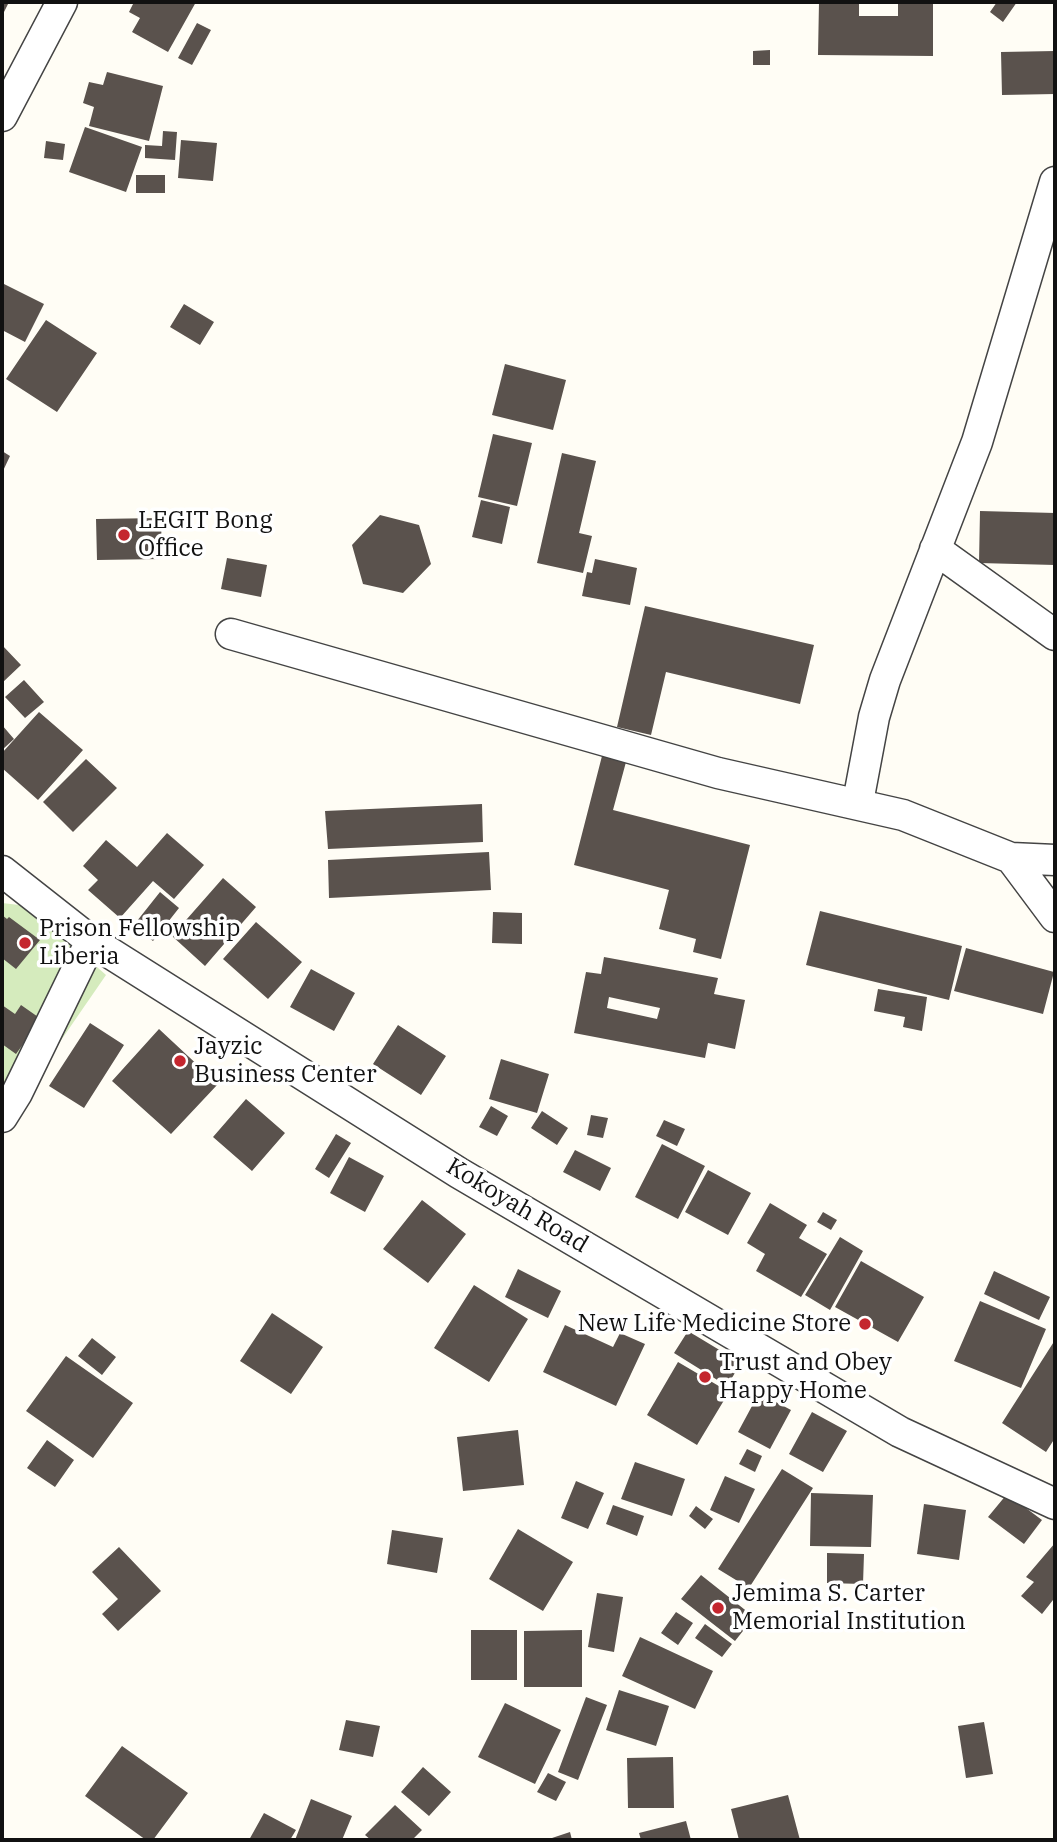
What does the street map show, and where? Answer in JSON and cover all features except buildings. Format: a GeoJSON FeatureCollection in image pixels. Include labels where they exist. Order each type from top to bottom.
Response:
{"type":"FeatureCollection","features":[{"type":"Feature","properties":{"kind":"street"},"geometry":{"type":"LineString","coordinates":[[2,116],[62,2]]}},
{"type":"Feature","properties":{"kind":"street"},"geometry":{"type":"LineString","coordinates":[[858,802],[878,705],[977,442],[1055,182]]}},
{"type":"Feature","properties":{"kind":"street"},"geometry":{"type":"LineString","coordinates":[[935,549],[1055,635]]}},
{"type":"Feature","properties":{"kind":"street"},"geometry":{"type":"LineString","coordinates":[[231,634],[718,773],[858,802],[904,815],[1011,858],[1055,860]]}},
{"type":"Feature","properties":{"kind":"street"},"geometry":{"type":"LineString","coordinates":[[1011,858],[1055,917]]}},
{"type":"Feature","properties":{"kind":"street","name":"Kokoyah Road"},"geometry":{"type":"LineString","coordinates":[[2,871],[91,941],[459,1173],[900,1432],[1055,1503]]}},
{"type":"Feature","properties":{"kind":"street"},"geometry":{"type":"LineString","coordinates":[[2,1116],[17,1093],[91,941]]}},
{"type":"Feature","properties":{"kind":"green space"},"geometry":{"type":"Polygon","coordinates":[[[2,903],[28,906],[106,975],[2,1126],[2,903]]]}},
{"type":"Feature","properties":{"kind":"place","name":"LEGIT Bong Office"},"geometry":{"type":"Point","coordinates":[124,535]}},
{"type":"Feature","properties":{"kind":"place","name":"Prison Fellowship Liberia"},"geometry":{"type":"Point","coordinates":[25,943]}},
{"type":"Feature","properties":{"kind":"place","name":"Jayzic Business Center"},"geometry":{"type":"Point","coordinates":[180,1061]}},
{"type":"Feature","properties":{"kind":"place","name":"New Life Medicine Store"},"geometry":{"type":"Point","coordinates":[865,1324]}},
{"type":"Feature","properties":{"kind":"place","name":"Trust and Obey Happy Home"},"geometry":{"type":"Point","coordinates":[705,1377]}},
{"type":"Feature","properties":{"kind":"place","name":"Jemima S. Carter Memorial Institution"},"geometry":{"type":"Point","coordinates":[718,1608]}}]}
